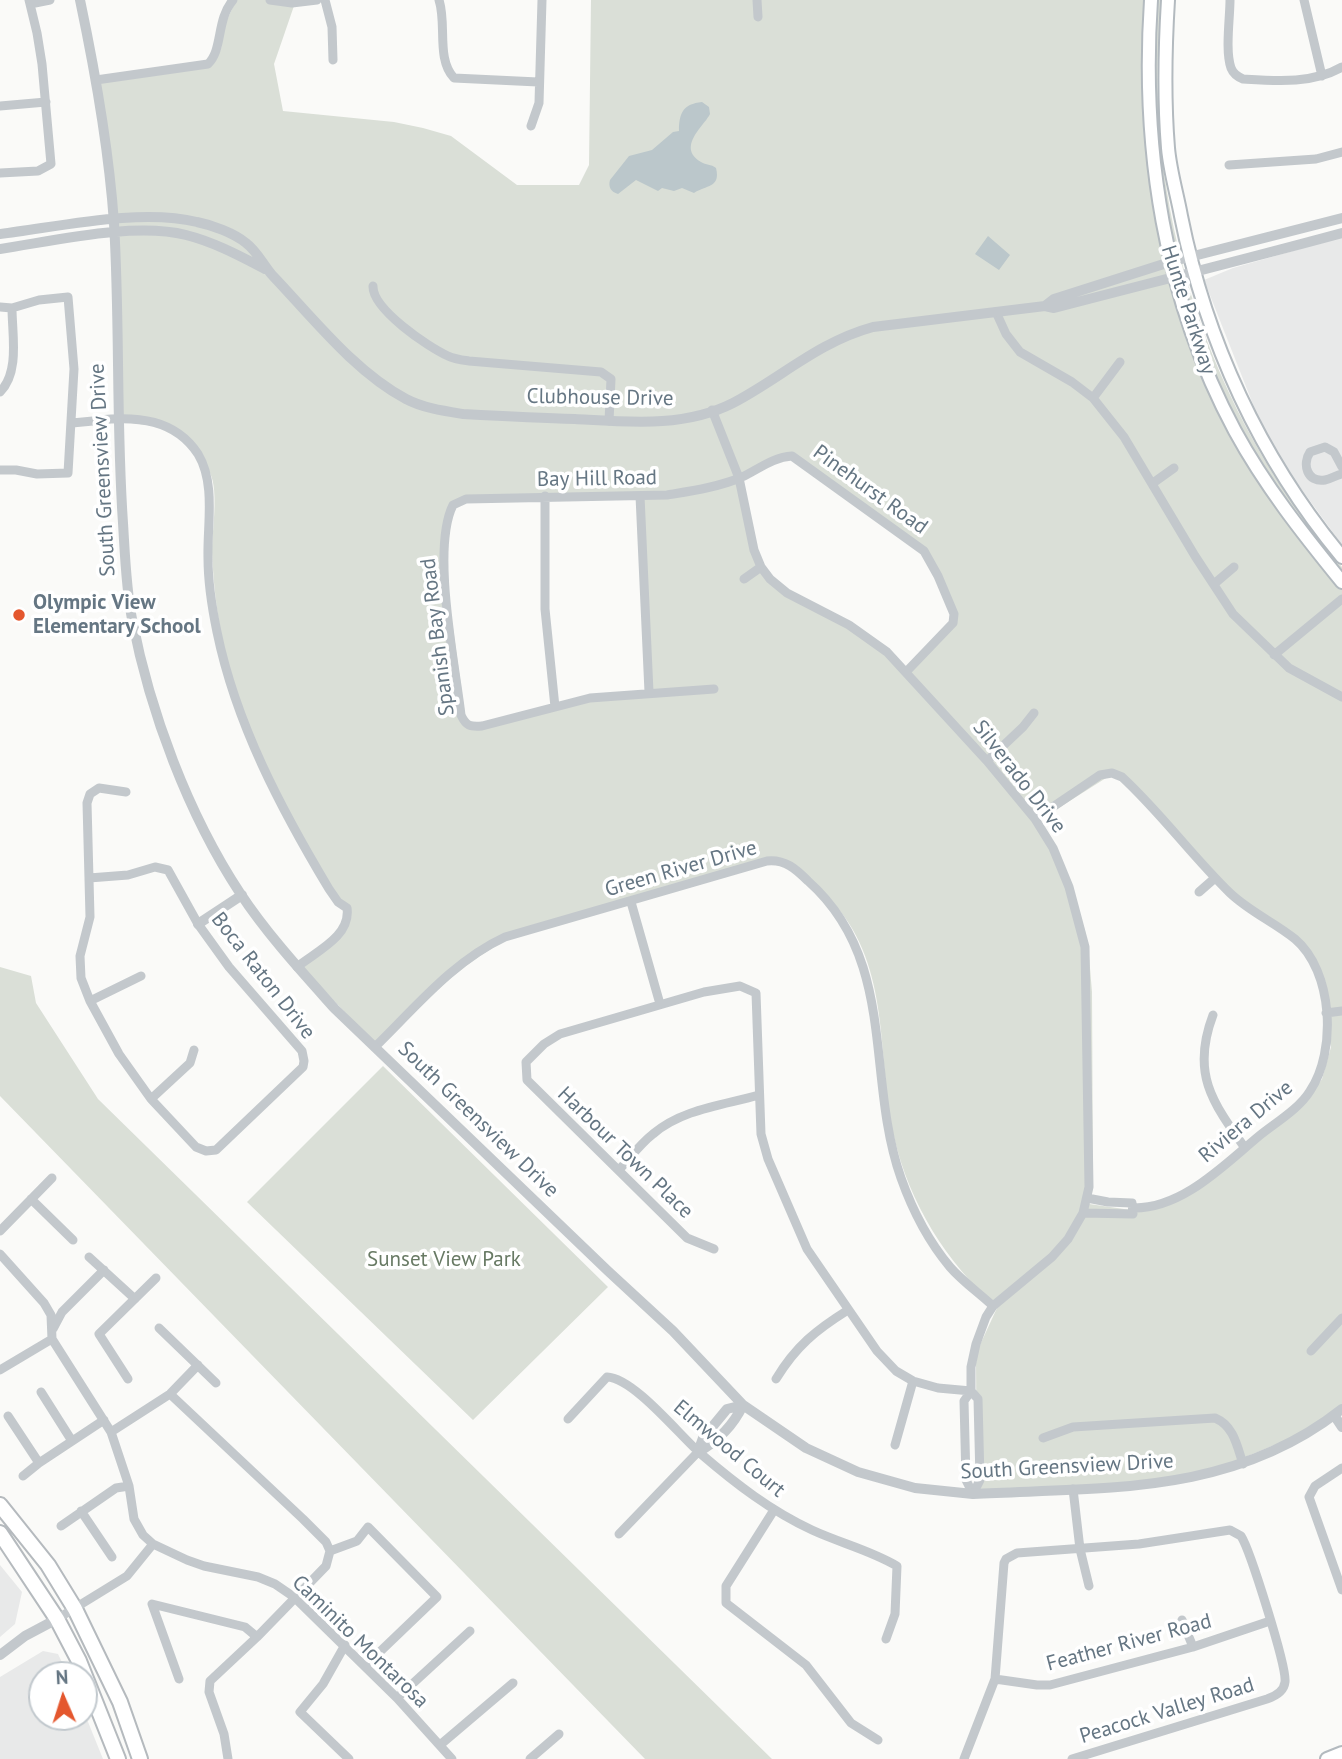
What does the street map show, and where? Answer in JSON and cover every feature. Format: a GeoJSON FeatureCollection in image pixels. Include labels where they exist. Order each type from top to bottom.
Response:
{"type":"FeatureCollection","features":[{"type":"Feature","properties":{"kind":"main road","name":"Hunte Parkway"},"geometry":{"type":"LineString","coordinates":[[1151,0],[1148,32],[1152,153],[1160,216],[1174,276],[1215,392],[1236,433],[1293,522],[1342,582]]}},
{"type":"Feature","properties":{"kind":"main road","name":"Hunte Parkway"},"geometry":{"type":"LineString","coordinates":[[1168,0],[1166,34],[1169,151],[1194,272],[1223,359],[1245,408],[1290,487],[1342,557]]}},
{"type":"Feature","properties":{"kind":"main road"},"geometry":{"type":"LineString","coordinates":[[0,1505],[48,1564],[75,1609],[120,1702],[140,1759]]}},
{"type":"Feature","properties":{"kind":"main road"},"geometry":{"type":"LineString","coordinates":[[0,1533],[57,1619],[79,1661],[118,1759]]}},
{"type":"Feature","properties":{"kind":"main road"},"geometry":{"type":"LineString","coordinates":[[1327,1759],[1342,1754]]}},
{"type":"Feature","properties":{"kind":"street"},"geometry":{"type":"LineString","coordinates":[[0,173],[38,171],[51,164],[37,33],[29,2],[50,0]]}},
{"type":"Feature","properties":{"kind":"street","name":"South Greensview Drive"},"geometry":{"type":"LineString","coordinates":[[80,0],[96,80],[113,220],[120,487],[132,620],[151,697],[183,784],[227,872],[297,967],[335,1009],[598,1262],[674,1331],[743,1405],[806,1448],[859,1472],[915,1488],[973,1494],[1159,1484],[1190,1479],[1243,1464],[1296,1440],[1338,1412]]}},
{"type":"Feature","properties":{"kind":"street"},"geometry":{"type":"LineString","coordinates":[[96,80],[208,64],[216,54],[219,30],[233,0]]}},
{"type":"Feature","properties":{"kind":"street"},"geometry":{"type":"LineString","coordinates":[[270,0],[292,3],[317,0]]}},
{"type":"Feature","properties":{"kind":"street"},"geometry":{"type":"LineString","coordinates":[[325,0],[332,27],[333,60]]}},
{"type":"Feature","properties":{"kind":"street"},"geometry":{"type":"LineString","coordinates":[[439,0],[443,16],[445,65],[454,78],[538,82]]}},
{"type":"Feature","properties":{"kind":"street"},"geometry":{"type":"LineString","coordinates":[[531,126],[539,103],[542,0]]}},
{"type":"Feature","properties":{"kind":"street"},"geometry":{"type":"LineString","coordinates":[[757,0],[758,17]]}},
{"type":"Feature","properties":{"kind":"street"},"geometry":{"type":"LineString","coordinates":[[1230,0],[1231,68],[1237,76],[1255,80],[1300,80],[1322,76],[1342,68]]}},
{"type":"Feature","properties":{"kind":"street"},"geometry":{"type":"LineString","coordinates":[[1304,0],[1322,76]]}},
{"type":"Feature","properties":{"kind":"street"},"geometry":{"type":"LineString","coordinates":[[0,106],[46,102]]}},
{"type":"Feature","properties":{"kind":"street"},"geometry":{"type":"LineString","coordinates":[[1229,165],[1316,159],[1342,152]]}},
{"type":"Feature","properties":{"kind":"street","name":"Clubhouse Drive"},"geometry":{"type":"LineString","coordinates":[[0,234],[113,220],[172,218],[198,222],[247,243],[268,270],[355,362],[380,383],[408,400],[463,414],[668,421],[731,404],[831,341],[853,332],[873,327],[1045,306],[1054,308],[1342,233]]}},
{"type":"Feature","properties":{"kind":"street","name":"Clubhouse Drive"},"geometry":{"type":"LineString","coordinates":[[1045,306],[1054,299],[1170,262],[1342,218]]}},
{"type":"Feature","properties":{"kind":"street","name":"Clubhouse Drive"},"geometry":{"type":"LineString","coordinates":[[0,249],[114,233],[183,234],[211,243],[268,270]]}},
{"type":"Feature","properties":{"kind":"street"},"geometry":{"type":"LineString","coordinates":[[373,286],[376,299],[393,317],[450,357],[469,361],[601,372],[611,379],[609,421]]}},
{"type":"Feature","properties":{"kind":"street"},"geometry":{"type":"LineString","coordinates":[[0,307],[68,297],[74,369],[68,473],[37,474],[0,470]]}},
{"type":"Feature","properties":{"kind":"street"},"geometry":{"type":"LineString","coordinates":[[0,392],[13,369],[12,307]]}},
{"type":"Feature","properties":{"kind":"street"},"geometry":{"type":"LineString","coordinates":[[996,312],[1006,334],[1020,352],[1072,382],[1093,398],[1135,452],[1195,556],[1233,614],[1293,671],[1342,697]]}},
{"type":"Feature","properties":{"kind":"street"},"geometry":{"type":"LineString","coordinates":[[1093,398],[1120,362]]}},
{"type":"Feature","properties":{"kind":"street","name":"Silverado Drive"},"geometry":{"type":"LineString","coordinates":[[712,410],[740,478],[754,550],[761,567],[770,579],[787,593],[849,625],[887,652],[907,671],[1035,820],[1053,848],[1077,912],[1085,947],[1089,1176],[1087,1198],[1083,1213],[1060,1248],[993,1306],[975,1344],[971,1391],[964,1401],[965,1480],[973,1494]]}},
{"type":"Feature","properties":{"kind":"street"},"geometry":{"type":"LineString","coordinates":[[72,424],[119,418],[151,420],[169,427],[191,445],[200,459],[208,484],[211,595],[231,686],[273,790],[325,883],[338,902],[346,908],[348,916],[348,922],[341,933],[297,967]]}},
{"type":"Feature","properties":{"kind":"street"},"geometry":{"type":"LineString","coordinates":[[1342,467],[1334,452],[1325,447],[1314,449],[1306,456],[1307,473],[1316,480],[1327,480],[1342,474]]}},
{"type":"Feature","properties":{"kind":"street","name":"Pinehurst Road"},"geometry":{"type":"LineString","coordinates":[[740,478],[781,457],[792,456],[925,551],[954,614],[953,623],[907,671]]}},
{"type":"Feature","properties":{"kind":"street"},"geometry":{"type":"LineString","coordinates":[[1153,483],[1174,468]]}},
{"type":"Feature","properties":{"kind":"street","name":"Bay Hill Road"},"geometry":{"type":"LineString","coordinates":[[453,505],[466,499],[640,496],[693,491],[740,478]]}},
{"type":"Feature","properties":{"kind":"street"},"geometry":{"type":"LineString","coordinates":[[545,496],[545,608],[555,707]]}},
{"type":"Feature","properties":{"kind":"street"},"geometry":{"type":"LineString","coordinates":[[640,496],[649,692]]}},
{"type":"Feature","properties":{"kind":"street","name":"Spanish Bay Road"},"geometry":{"type":"LineString","coordinates":[[453,505],[447,517],[443,570],[461,715],[465,724],[471,727],[482,726],[590,698],[714,689]]}},
{"type":"Feature","properties":{"kind":"street"},"geometry":{"type":"LineString","coordinates":[[744,579],[761,567]]}},
{"type":"Feature","properties":{"kind":"street"},"geometry":{"type":"LineString","coordinates":[[1214,584],[1234,567]]}},
{"type":"Feature","properties":{"kind":"street"},"geometry":{"type":"LineString","coordinates":[[1275,655],[1342,599]]}},
{"type":"Feature","properties":{"kind":"street"},"geometry":{"type":"LineString","coordinates":[[986,761],[1023,727],[1034,713]]}},
{"type":"Feature","properties":{"kind":"street","name":"Riviera Drive"},"geometry":{"type":"LineString","coordinates":[[1035,820],[1100,775],[1112,773],[1122,777],[1243,905],[1295,939],[1304,948],[1321,981],[1326,1013],[1328,1035],[1325,1059],[1309,1093],[1245,1148],[1194,1188],[1161,1205],[1133,1208],[1133,1214],[1083,1213]]}},
{"type":"Feature","properties":{"kind":"street"},"geometry":{"type":"LineString","coordinates":[[126,792],[99,788],[90,794],[87,803],[90,917],[80,956],[81,978],[90,1001],[119,1054],[151,1099],[190,1063],[194,1050]]}},
{"type":"Feature","properties":{"kind":"street","name":"Green River Drive"},"geometry":{"type":"LineString","coordinates":[[375,1047],[455,969],[480,950],[517,933],[772,860],[792,866],[824,895],[845,921],[861,957],[874,1009],[889,1137],[906,1193],[923,1227],[949,1266],[993,1306]]}},
{"type":"Feature","properties":{"kind":"street","name":"Boca Raton Drive"},"geometry":{"type":"LineString","coordinates":[[89,878],[128,875],[155,867],[164,868],[171,874],[198,924],[229,967],[302,1051],[304,1061],[300,1070],[223,1145],[211,1151],[196,1147],[151,1099]]}},
{"type":"Feature","properties":{"kind":"street"},"geometry":{"type":"LineString","coordinates":[[1199,892],[1215,878]]}},
{"type":"Feature","properties":{"kind":"street"},"geometry":{"type":"LineString","coordinates":[[198,924],[242,895]]}},
{"type":"Feature","properties":{"kind":"street"},"geometry":{"type":"LineString","coordinates":[[631,902],[660,1004],[704,992],[745,988],[756,993],[761,1135],[768,1159],[807,1249],[848,1310],[877,1351],[896,1371],[913,1381],[938,1388],[971,1391]]}},
{"type":"Feature","properties":{"kind":"street"},"geometry":{"type":"LineString","coordinates":[[90,1001],[141,976]]}},
{"type":"Feature","properties":{"kind":"street","name":"Harbour Town Place"},"geometry":{"type":"LineString","coordinates":[[660,1004],[560,1034],[544,1044],[526,1062],[527,1080],[687,1238],[714,1250]]}},
{"type":"Feature","properties":{"kind":"street"},"geometry":{"type":"LineString","coordinates":[[1326,1013],[1342,1011]]}},
{"type":"Feature","properties":{"kind":"street"},"geometry":{"type":"LineString","coordinates":[[1213,1015],[1203,1052],[1205,1078],[1216,1107],[1245,1148]]}},
{"type":"Feature","properties":{"kind":"street"},"geometry":{"type":"LineString","coordinates":[[620,1170],[651,1135],[673,1121],[693,1112],[759,1096]]}},
{"type":"Feature","properties":{"kind":"street"},"geometry":{"type":"LineString","coordinates":[[0,1231],[52,1178]]}},
{"type":"Feature","properties":{"kind":"street"},"geometry":{"type":"LineString","coordinates":[[1087,1198],[1132,1203],[1133,1208]]}},
{"type":"Feature","properties":{"kind":"street"},"geometry":{"type":"LineString","coordinates":[[31,1199],[73,1240]]}},
{"type":"Feature","properties":{"kind":"street"},"geometry":{"type":"LineString","coordinates":[[0,1254],[44,1303],[51,1315],[52,1335],[111,1432],[129,1486],[134,1519],[143,1535],[153,1544],[127,1576],[25,1636],[0,1655]]}},
{"type":"Feature","properties":{"kind":"street"},"geometry":{"type":"LineString","coordinates":[[89,1256],[135,1299]]}},
{"type":"Feature","properties":{"kind":"street"},"geometry":{"type":"LineString","coordinates":[[0,1370],[52,1335],[62,1312],[104,1270]]}},
{"type":"Feature","properties":{"kind":"street"},"geometry":{"type":"LineString","coordinates":[[128,1379],[99,1334],[156,1278]]}},
{"type":"Feature","properties":{"kind":"street"},"geometry":{"type":"LineString","coordinates":[[776,1379],[787,1362],[817,1329],[848,1310]]}},
{"type":"Feature","properties":{"kind":"street"},"geometry":{"type":"LineString","coordinates":[[1311,1351],[1342,1318]]}},
{"type":"Feature","properties":{"kind":"street"},"geometry":{"type":"LineString","coordinates":[[159,1328],[216,1383]]}},
{"type":"Feature","properties":{"kind":"street"},"geometry":{"type":"LineString","coordinates":[[111,1432],[170,1394],[198,1365]]}},
{"type":"Feature","properties":{"kind":"street","name":"Elmwood Court"},"geometry":{"type":"LineString","coordinates":[[568,1419],[603,1379],[612,1377],[627,1383],[698,1452],[774,1510],[814,1531],[874,1554],[897,1566],[895,1614],[886,1639]]}},
{"type":"Feature","properties":{"kind":"street"},"geometry":{"type":"LineString","coordinates":[[895,1445],[913,1381]]}},
{"type":"Feature","properties":{"kind":"street","name":"Silverado Drive"},"geometry":{"type":"LineString","coordinates":[[971,1391],[978,1399],[980,1480],[973,1494]]}},
{"type":"Feature","properties":{"kind":"street"},"geometry":{"type":"LineString","coordinates":[[41,1392],[72,1441]]}},
{"type":"Feature","properties":{"kind":"street"},"geometry":{"type":"LineString","coordinates":[[170,1394],[308,1524],[326,1542],[330,1551],[326,1566],[257,1637],[209,1681],[209,1692],[224,1734],[228,1759]]}},
{"type":"Feature","properties":{"kind":"street"},"geometry":{"type":"LineString","coordinates":[[619,1534],[698,1452],[702,1438],[727,1409],[743,1405]]}},
{"type":"Feature","properties":{"kind":"street"},"geometry":{"type":"LineString","coordinates":[[1338,1412],[1342,1427]]}},
{"type":"Feature","properties":{"kind":"street"},"geometry":{"type":"LineString","coordinates":[[8,1416],[39,1463]]}},
{"type":"Feature","properties":{"kind":"street"},"geometry":{"type":"LineString","coordinates":[[1043,1438],[1073,1427],[1215,1418],[1226,1423],[1232,1432],[1243,1464]]}},
{"type":"Feature","properties":{"kind":"street"},"geometry":{"type":"LineString","coordinates":[[23,1476],[104,1420]]}},
{"type":"Feature","properties":{"kind":"street"},"geometry":{"type":"LineString","coordinates":[[1342,1468],[1315,1486],[1309,1497],[1342,1590]]}},
{"type":"Feature","properties":{"kind":"street"},"geometry":{"type":"LineString","coordinates":[[61,1526],[116,1488],[129,1486]]}},
{"type":"Feature","properties":{"kind":"street"},"geometry":{"type":"LineString","coordinates":[[1073,1489],[1080,1549],[1089,1586]]}},
{"type":"Feature","properties":{"kind":"street"},"geometry":{"type":"LineString","coordinates":[[774,1510],[726,1587],[726,1603],[806,1665],[851,1723],[878,1740]]}},
{"type":"Feature","properties":{"kind":"street"},"geometry":{"type":"LineString","coordinates":[[81,1511],[113,1557]]}},
{"type":"Feature","properties":{"kind":"street"},"geometry":{"type":"LineString","coordinates":[[330,1551],[357,1541],[368,1527],[437,1597],[365,1666]]}},
{"type":"Feature","properties":{"kind":"street"},"geometry":{"type":"LineString","coordinates":[[964,1759],[995,1679],[1004,1563],[1017,1553],[1177,1539],[1230,1530],[1241,1536],[1244,1542],[1270,1621]]}},
{"type":"Feature","properties":{"kind":"street","name":"Caminito Montarosa"},"geometry":{"type":"LineString","coordinates":[[153,1544],[204,1566],[258,1577],[275,1584],[294,1597],[397,1698],[452,1759]]}},
{"type":"Feature","properties":{"kind":"street"},"geometry":{"type":"LineString","coordinates":[[179,1679],[152,1604],[245,1627],[257,1637]]}},
{"type":"Feature","properties":{"kind":"street"},"geometry":{"type":"LineString","coordinates":[[1182,1620],[1193,1647]]}},
{"type":"Feature","properties":{"kind":"street","name":"Feather River Road"},"geometry":{"type":"LineString","coordinates":[[995,1679],[1050,1685],[1193,1647],[1270,1621]]}},
{"type":"Feature","properties":{"kind":"street","name":"Peacock Valley Road"},"geometry":{"type":"LineString","coordinates":[[1072,1759],[1279,1694],[1285,1685],[1285,1675],[1270,1621]]}},
{"type":"Feature","properties":{"kind":"street"},"geometry":{"type":"LineString","coordinates":[[397,1698],[470,1631]]}},
{"type":"Feature","properties":{"kind":"street"},"geometry":{"type":"LineString","coordinates":[[345,1645],[323,1685],[300,1712],[349,1759]]}},
{"type":"Feature","properties":{"kind":"street"},"geometry":{"type":"LineString","coordinates":[[440,1745],[513,1683]]}},
{"type":"Feature","properties":{"kind":"street"},"geometry":{"type":"LineString","coordinates":[[530,1759],[559,1734]]}},
{"type":"Feature","properties":{"kind":"shaded area"},"geometry":{"type":"Polygon","coordinates":[[[702,102],[709,107],[710,114],[694,136],[691,150],[701,162],[716,168],[714,183],[694,193],[682,188],[674,191],[662,188],[658,191],[636,180],[618,194],[612,191],[610,180],[629,156],[652,150],[673,132],[679,131],[683,110],[702,102]]]}},
{"type":"Feature","properties":{"kind":"shaded area"},"geometry":{"type":"Polygon","coordinates":[[[988,236],[1010,255],[999,270],[975,254],[988,236]]]}},
{"type":"Feature","properties":{"kind":"shaded area"},"geometry":{"type":"Polygon","coordinates":[[[1342,237],[1342,545],[1289,472],[1258,417],[1204,280],[1233,268],[1342,237]]]}},
{"type":"Feature","properties":{"kind":"shaded area"},"geometry":{"type":"Polygon","coordinates":[[[0,1565],[22,1592],[15,1624],[0,1637],[0,1565]]]}},
{"type":"Feature","properties":{"kind":"shaded area"},"geometry":{"type":"Polygon","coordinates":[[[43,1651],[58,1654],[61,1661],[28,1661],[28,1731],[92,1731],[103,1759],[0,1759],[0,1677],[43,1651]]]}},
{"type":"Feature","properties":{"kind":"green space"},"geometry":{"type":"Polygon","coordinates":[[[236,0],[296,0],[274,64],[283,111],[394,122],[423,128],[451,136],[517,185],[579,185],[589,165],[591,0],[1162,0],[1158,76],[1162,152],[1174,228],[1194,302],[1221,374],[1255,442],[1295,507],[1342,567],[1342,1409],[1318,1427],[1197,1477],[977,1494],[976,1363],[979,1347],[997,1308],[946,1251],[920,1209],[910,1186],[894,1137],[875,991],[868,963],[856,936],[824,892],[777,862],[507,940],[488,950],[455,975],[379,1048],[302,967],[349,919],[268,769],[231,674],[220,629],[214,584],[213,481],[202,462],[172,428],[123,422],[117,255],[95,80],[216,60],[221,49],[223,29],[236,0]],[[784,459],[740,477],[753,548],[772,580],[852,627],[907,671],[954,619],[934,562],[797,461],[784,459]],[[643,498],[469,502],[456,507],[452,514],[445,569],[465,715],[471,726],[589,702],[651,694],[643,498]],[[1114,776],[1106,778],[1038,821],[1071,885],[1085,931],[1089,956],[1092,992],[1093,1179],[1089,1204],[1131,1210],[1178,1197],[1305,1103],[1322,1079],[1331,1047],[1328,1036],[1328,993],[1315,958],[1243,903],[1155,808],[1114,776]]]}},
{"type":"Feature","properties":{"kind":"green space"},"geometry":{"type":"Polygon","coordinates":[[[0,967],[31,976],[36,1003],[98,1099],[772,1759],[645,1759],[0,1096],[0,967]]]}},
{"type":"Feature","properties":{"kind":"green space","name":"Sunset View Park"},"geometry":{"type":"Polygon","coordinates":[[[383,1066],[608,1287],[473,1420],[247,1202],[383,1066]]]}},
{"type":"Feature","properties":{"kind":"place","name":"Olympic View Elementary School"},"geometry":{"type":"Point","coordinates":[19,615]}}]}
